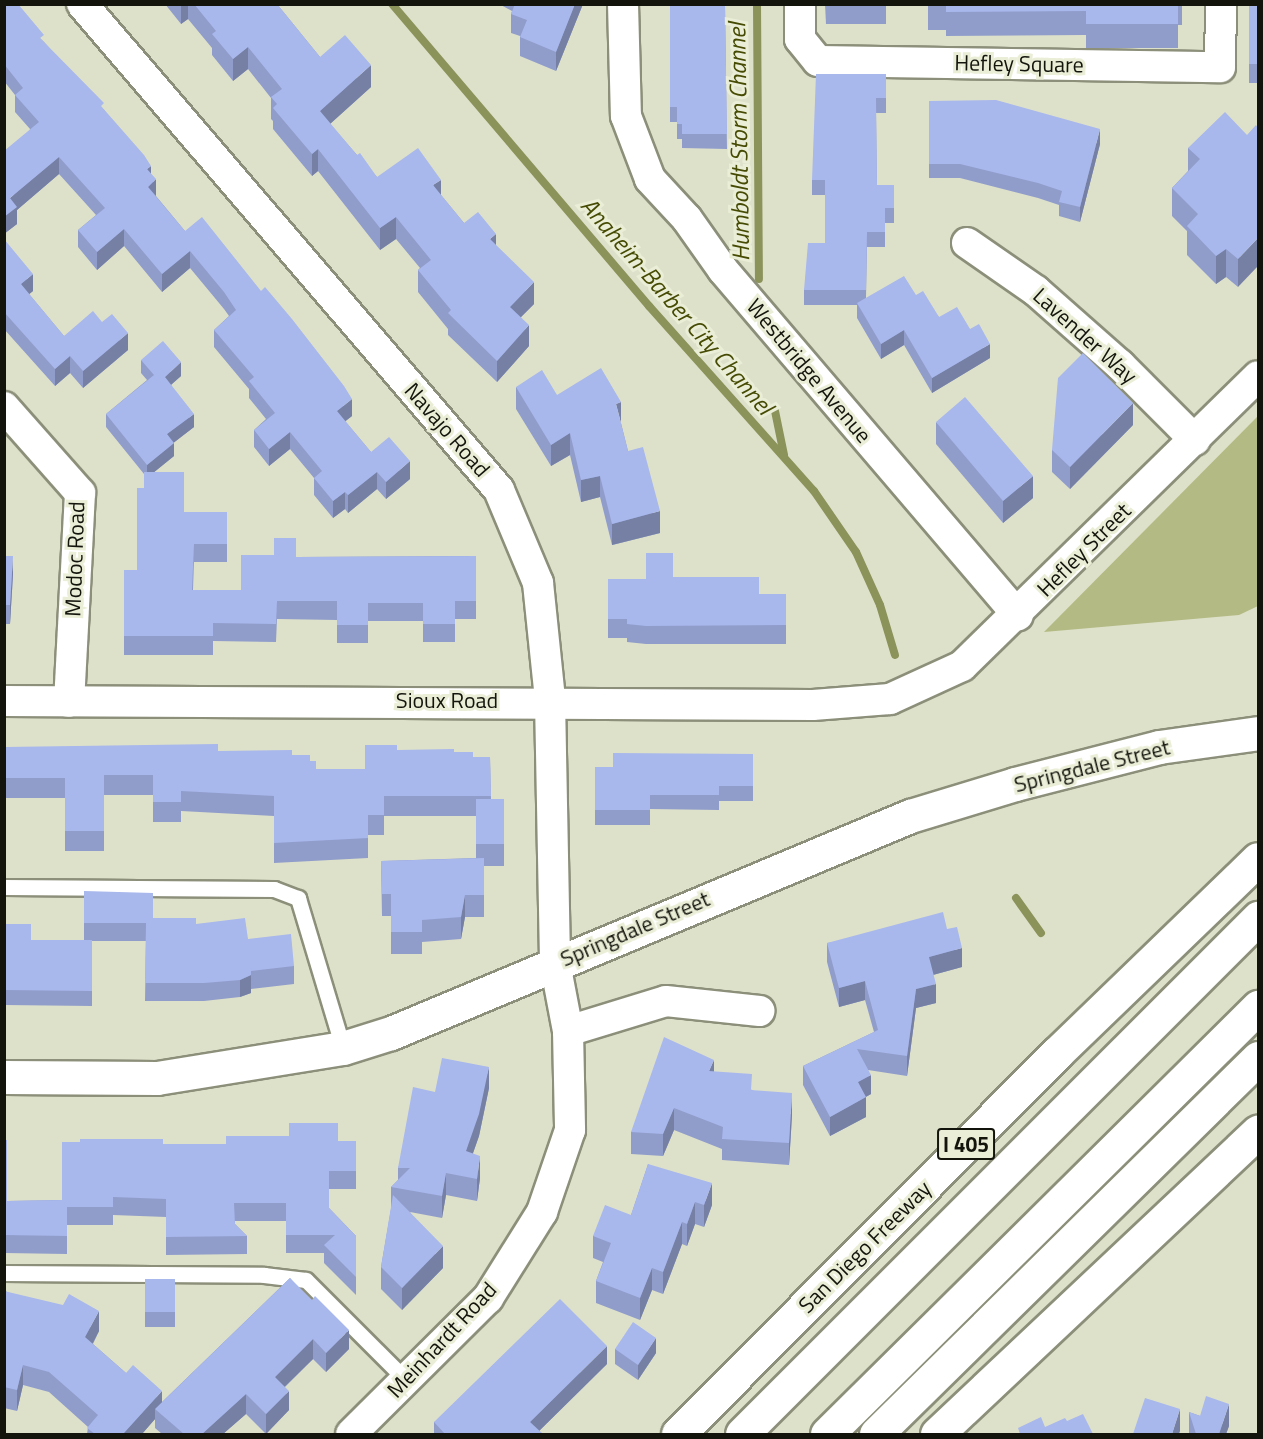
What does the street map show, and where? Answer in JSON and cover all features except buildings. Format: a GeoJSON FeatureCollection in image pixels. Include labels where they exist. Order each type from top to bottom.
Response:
{"type":"FeatureCollection","features":[{"type":"Feature","properties":{"kind":"main road","name":"Springdale Street"},"geometry":{"type":"LineString","coordinates":[[4,1077],[157,1078],[343,1048],[391,1033],[910,816],[1015,784],[1160,747],[1258,733]]}},
{"type":"Feature","properties":{"kind":"main road","name":"San Diego Freeway"},"geometry":{"type":"LineString","coordinates":[[678,1434],[1057,1053],[1258,859]]}},
{"type":"Feature","properties":{"kind":"main road"},"geometry":{"type":"LineString","coordinates":[[742,1434],[1258,918]]}},
{"type":"Feature","properties":{"kind":"main road"},"geometry":{"type":"LineString","coordinates":[[827,1434],[1258,1007]]}},
{"type":"Feature","properties":{"kind":"main road"},"geometry":{"type":"LineString","coordinates":[[876,1434],[1258,1058]]}},
{"type":"Feature","properties":{"kind":"main road"},"geometry":{"type":"LineString","coordinates":[[937,1434],[1258,1132]]}},
{"type":"Feature","properties":{"kind":"main road"},"geometry":{"type":"LineString","coordinates":[[1223,1167],[1258,1140]]}},
{"type":"Feature","properties":{"kind":"street","name":"Navajo Road"},"geometry":{"type":"LineString","coordinates":[[82,4],[499,490],[538,583],[550,700],[555,963]]}},
{"type":"Feature","properties":{"kind":"street","name":"Westbridge Avenue"},"geometry":{"type":"LineString","coordinates":[[623,4],[626,116],[650,178],[687,219],[723,270],[1018,615]]}},
{"type":"Feature","properties":{"kind":"street","name":"Hefley Square"},"geometry":{"type":"LineString","coordinates":[[800,4],[800,39],[818,61],[1220,67],[1221,4]]}},
{"type":"Feature","properties":{"kind":"street","name":"Lavender Way"},"geometry":{"type":"LineString","coordinates":[[966,243],[1036,291],[1120,365],[1195,440]]}},
{"type":"Feature","properties":{"kind":"street","name":"Hefley Street"},"geometry":{"type":"LineString","coordinates":[[890,699],[962,666],[1018,615],[1258,376]]}},
{"type":"Feature","properties":{"kind":"street","name":"Modoc Road"},"geometry":{"type":"LineString","coordinates":[[4,407],[80,493],[69,702]]}},
{"type":"Feature","properties":{"kind":"street","name":"Sioux Road"},"geometry":{"type":"LineString","coordinates":[[4,701],[550,700],[813,705],[890,699]]}},
{"type":"Feature","properties":{"kind":"street","name":"Meinhardt Road"},"geometry":{"type":"LineString","coordinates":[[351,1434],[488,1298],[542,1212],[570,1130],[568,1031],[555,963]]}},
{"type":"Feature","properties":{"kind":"street"},"geometry":{"type":"LineString","coordinates":[[568,1031],[666,1001],[759,1011]]}},
{"type":"Feature","properties":{"kind":"lane"},"geometry":{"type":"LineString","coordinates":[[4,887],[274,889],[298,898],[343,1048]]}},
{"type":"Feature","properties":{"kind":"lane"},"geometry":{"type":"LineString","coordinates":[[4,1273],[264,1275],[306,1280],[317,1288],[406,1380]]}},
{"type":"Feature","properties":{"kind":"green space"},"geometry":{"type":"Polygon","coordinates":[[[1258,416],[1258,606],[1239,615],[1044,632],[1258,416]]]}},
{"type":"Feature","properties":{"kind":"waterway","name":"Anaheim-Barber City Channel"},"geometry":{"type":"LineString","coordinates":[[392,4],[649,306],[814,491],[856,552],[880,605],[895,655]]}},
{"type":"Feature","properties":{"kind":"waterway","name":"Humboldt Storm Channel"},"geometry":{"type":"LineString","coordinates":[[757,4],[759,279]]}},
{"type":"Feature","properties":{"kind":"waterway"},"geometry":{"type":"LineString","coordinates":[[775,411],[784,455]]}},
{"type":"Feature","properties":{"kind":"waterway"},"geometry":{"type":"LineString","coordinates":[[1016,898],[1041,933]]}}]}
